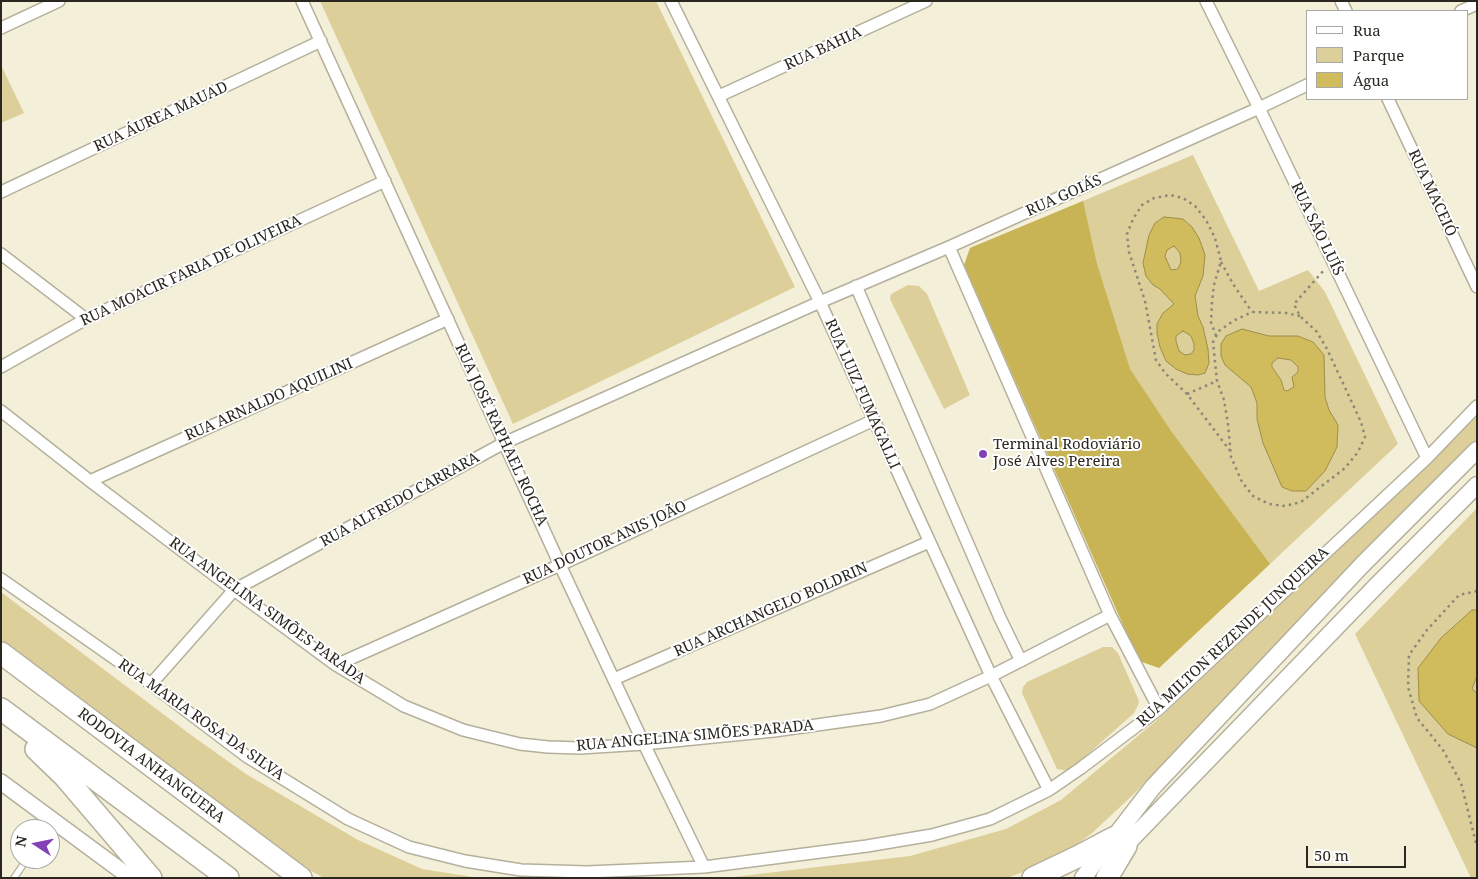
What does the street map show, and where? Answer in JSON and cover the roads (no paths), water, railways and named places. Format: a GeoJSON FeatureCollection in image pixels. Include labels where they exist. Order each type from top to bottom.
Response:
{"type":"FeatureCollection","features":[{"type":"Feature","properties":{"kind":"highway","name":"RODOVIA ANHANGUERA"},"geometry":{"type":"LineString","coordinates":[[1,653],[302,878]]}},
{"type":"Feature","properties":{"kind":"highway"},"geometry":{"type":"LineString","coordinates":[[1,709],[228,878]]}},
{"type":"Feature","properties":{"kind":"highway"},"geometry":{"type":"LineString","coordinates":[[1,716],[64,776],[151,878]]}},
{"type":"Feature","properties":{"kind":"highway"},"geometry":{"type":"LineString","coordinates":[[251,841],[315,878]]}},
{"type":"Feature","properties":{"kind":"highway"},"geometry":{"type":"LineString","coordinates":[[1032,878],[1077,857],[1120,842]]}},
{"type":"Feature","properties":{"kind":"highway"},"geometry":{"type":"LineString","coordinates":[[1107,878],[1120,842]]}},
{"type":"Feature","properties":{"kind":"main road"},"geometry":{"type":"LineString","coordinates":[[1091,878],[1120,842],[1154,787],[1362,564],[1477,450]]}},
{"type":"Feature","properties":{"kind":"main road"},"geometry":{"type":"LineString","coordinates":[[1083,878],[1477,485]]}},
{"type":"Feature","properties":{"kind":"street"},"geometry":{"type":"LineString","coordinates":[[1,28],[59,1]]}},
{"type":"Feature","properties":{"kind":"street","name":"RUA JOSÉ RAPHAEL ROCHA"},"geometry":{"type":"LineString","coordinates":[[302,1],[560,565],[704,867]]}},
{"type":"Feature","properties":{"kind":"street","name":"RUA LUIZ FUMAGALLI"},"geometry":{"type":"LineString","coordinates":[[671,1],[820,302],[991,676],[1049,790]]}},
{"type":"Feature","properties":{"kind":"street","name":"RUA BAHIA"},"geometry":{"type":"LineString","coordinates":[[719,96],[926,1]]}},
{"type":"Feature","properties":{"kind":"street","name":"RUA SÃO LUÍS"},"geometry":{"type":"LineString","coordinates":[[1206,1],[1426,458]]}},
{"type":"Feature","properties":{"kind":"street"},"geometry":{"type":"LineString","coordinates":[[1463,10],[1476,4]]}},
{"type":"Feature","properties":{"kind":"street","name":"RUA ÁUREA MAUAD"},"geometry":{"type":"LineString","coordinates":[[1,192],[321,42]]}},
{"type":"Feature","properties":{"kind":"street","name":"RUA GOIÁS"},"geometry":{"type":"LineString","coordinates":[[820,302],[949,247],[1306,85]]}},
{"type":"Feature","properties":{"kind":"street","name":"RUA MACEIÓ"},"geometry":{"type":"LineString","coordinates":[[1388,100],[1477,287]]}},
{"type":"Feature","properties":{"kind":"street","name":"RUA MOACIR FARIA DE OLIVEIRA"},"geometry":{"type":"LineString","coordinates":[[1,367],[86,319],[385,181]]}},
{"type":"Feature","properties":{"kind":"street"},"geometry":{"type":"LineString","coordinates":[[949,247],[1110,615],[1159,709]]}},
{"type":"Feature","properties":{"kind":"street"},"geometry":{"type":"LineString","coordinates":[[1,254],[86,319]]}},
{"type":"Feature","properties":{"kind":"street"},"geometry":{"type":"LineString","coordinates":[[856,286],[1000,618],[1021,661]]}},
{"type":"Feature","properties":{"kind":"street","name":"RUA ALFREDO CARRARA"},"geometry":{"type":"LineString","coordinates":[[151,684],[234,590],[504,443],[820,302]]}},
{"type":"Feature","properties":{"kind":"street","name":"RUA ARNALDO AQUILINI"},"geometry":{"type":"LineString","coordinates":[[90,481],[448,319]]}},
{"type":"Feature","properties":{"kind":"street","name":"RUA MILTON REZENDE JUNQUEIRA"},"geometry":{"type":"LineString","coordinates":[[409,847],[465,861],[521,870],[587,872],[704,867],[867,846],[932,835],[990,819],[1049,790],[1159,709],[1426,458],[1477,406]]}},
{"type":"Feature","properties":{"kind":"street","name":"RUA ANGELINA SIMÕES PARADA"},"geometry":{"type":"LineString","coordinates":[[1,411],[234,590],[336,664],[404,706],[463,730],[494,739],[548,747],[580,748],[644,744],[774,731],[881,716],[930,704],[991,676],[1110,615]]}},
{"type":"Feature","properties":{"kind":"street","name":"RUA DOUTOR ANIS JOÃO"},"geometry":{"type":"LineString","coordinates":[[336,664],[560,565],[874,420]]}},
{"type":"Feature","properties":{"kind":"street","name":"RUA ARCHANGELO BOLDRIN"},"geometry":{"type":"LineString","coordinates":[[614,679],[929,542]]}},
{"type":"Feature","properties":{"kind":"street","name":"RUA MARIA ROSA DA SILVA"},"geometry":{"type":"LineString","coordinates":[[1,579],[151,684],[246,756],[348,819],[409,847]]}},
{"type":"Feature","properties":{"kind":"street"},"geometry":{"type":"LineString","coordinates":[[1,782],[52,822],[131,878]]}},
{"type":"Feature","properties":{"kind":"water"},"geometry":{"type":"Polygon","coordinates":[[[1164,217],[1183,219],[1192,227],[1199,238],[1205,255],[1203,276],[1195,296],[1198,316],[1203,327],[1208,349],[1209,363],[1205,373],[1198,375],[1187,374],[1176,369],[1166,361],[1160,347],[1157,324],[1163,313],[1174,304],[1146,276],[1143,263],[1149,235],[1155,223],[1164,217]],[[1174,246],[1167,250],[1165,256],[1171,270],[1178,269],[1181,262],[1180,253],[1174,246]],[[1183,331],[1176,336],[1179,351],[1185,355],[1191,354],[1194,350],[1194,344],[1191,336],[1183,331]]]}},
{"type":"Feature","properties":{"kind":"water"},"geometry":{"type":"Polygon","coordinates":[[[1242,329],[1269,336],[1298,336],[1313,342],[1324,355],[1325,397],[1329,410],[1338,425],[1337,447],[1325,471],[1306,491],[1292,491],[1282,487],[1263,443],[1257,419],[1257,403],[1251,387],[1225,365],[1221,356],[1221,344],[1226,336],[1242,329]],[[1278,358],[1272,363],[1272,367],[1281,380],[1284,390],[1287,391],[1294,387],[1292,377],[1298,372],[1298,367],[1291,360],[1278,358]]]}},
{"type":"Feature","properties":{"kind":"water"},"geometry":{"type":"Polygon","coordinates":[[[1472,610],[1477,610],[1477,676],[1472,689],[1477,693],[1477,748],[1448,734],[1419,701],[1418,668],[1441,638],[1472,610]]]}},
{"type":"Feature","properties":{"kind":"place","name":"Terminal Rodoviário José Alves Pereira"},"geometry":{"type":"Point","coordinates":[983,454]}}]}
